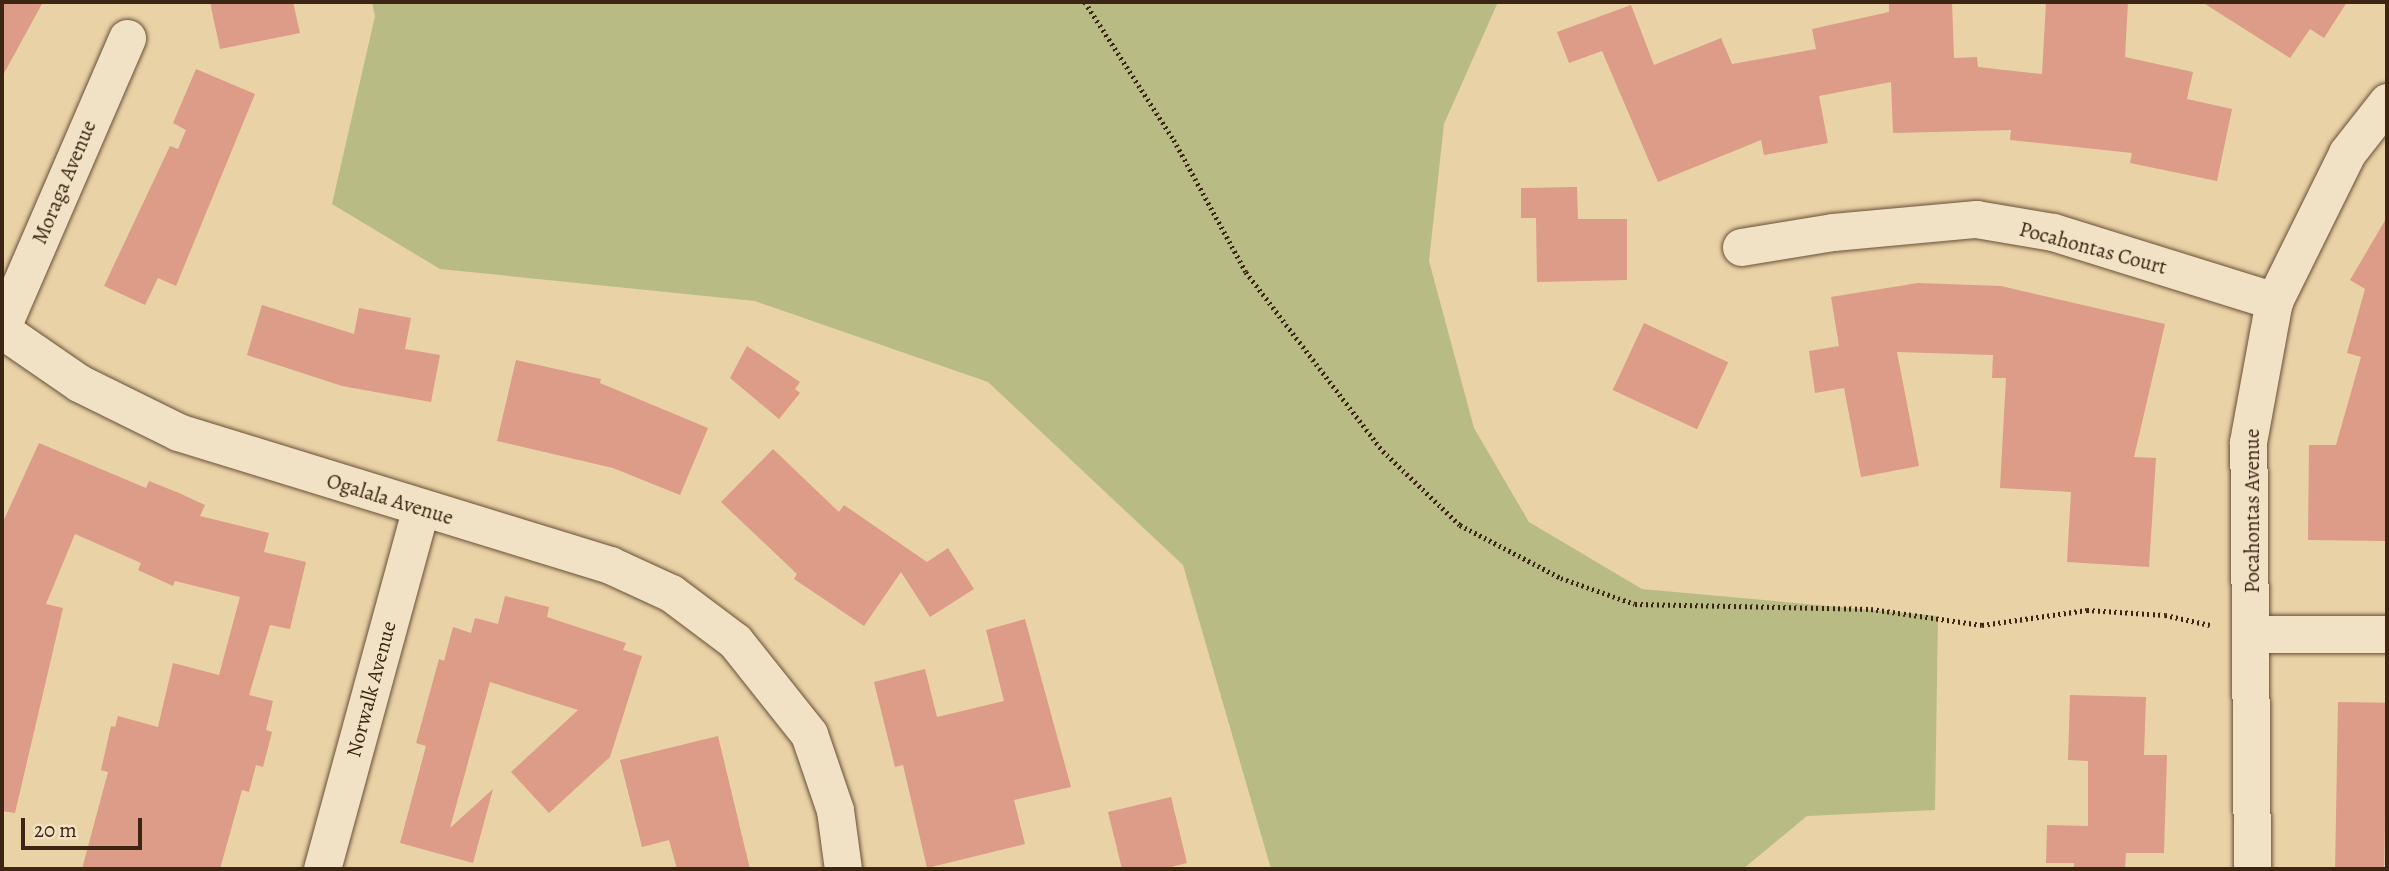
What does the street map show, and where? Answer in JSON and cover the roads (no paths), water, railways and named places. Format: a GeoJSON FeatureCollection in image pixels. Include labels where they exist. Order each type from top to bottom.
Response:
{"type":"FeatureCollection","features":[{"type":"Feature","properties":{"kind":"street","name":"Moraga Avenue"},"geometry":{"type":"LineString","coordinates":[[2,329],[127,38]]}},
{"type":"Feature","properties":{"kind":"street","name":"Pocahontas Avenue"},"geometry":{"type":"LineString","coordinates":[[2252,869],[2252,634],[2248,442],[2274,301],[2347,153],[2387,102]]}},
{"type":"Feature","properties":{"kind":"street","name":"Pocahontas Court"},"geometry":{"type":"LineString","coordinates":[[1741,247],[1833,232],[1976,219],[2053,232],[2274,301]]}},
{"type":"Feature","properties":{"kind":"street","name":"Ogalala Avenue"},"geometry":{"type":"LineString","coordinates":[[2,329],[79,383],[178,432],[610,565],[671,593],[735,641],[809,734],[835,810],[843,869]]}},
{"type":"Feature","properties":{"kind":"street","name":"Norwalk Avenue"},"geometry":{"type":"LineString","coordinates":[[322,869],[421,508]]}},
{"type":"Feature","properties":{"kind":"street"},"geometry":{"type":"LineString","coordinates":[[2252,634],[2387,634]]}}]}
